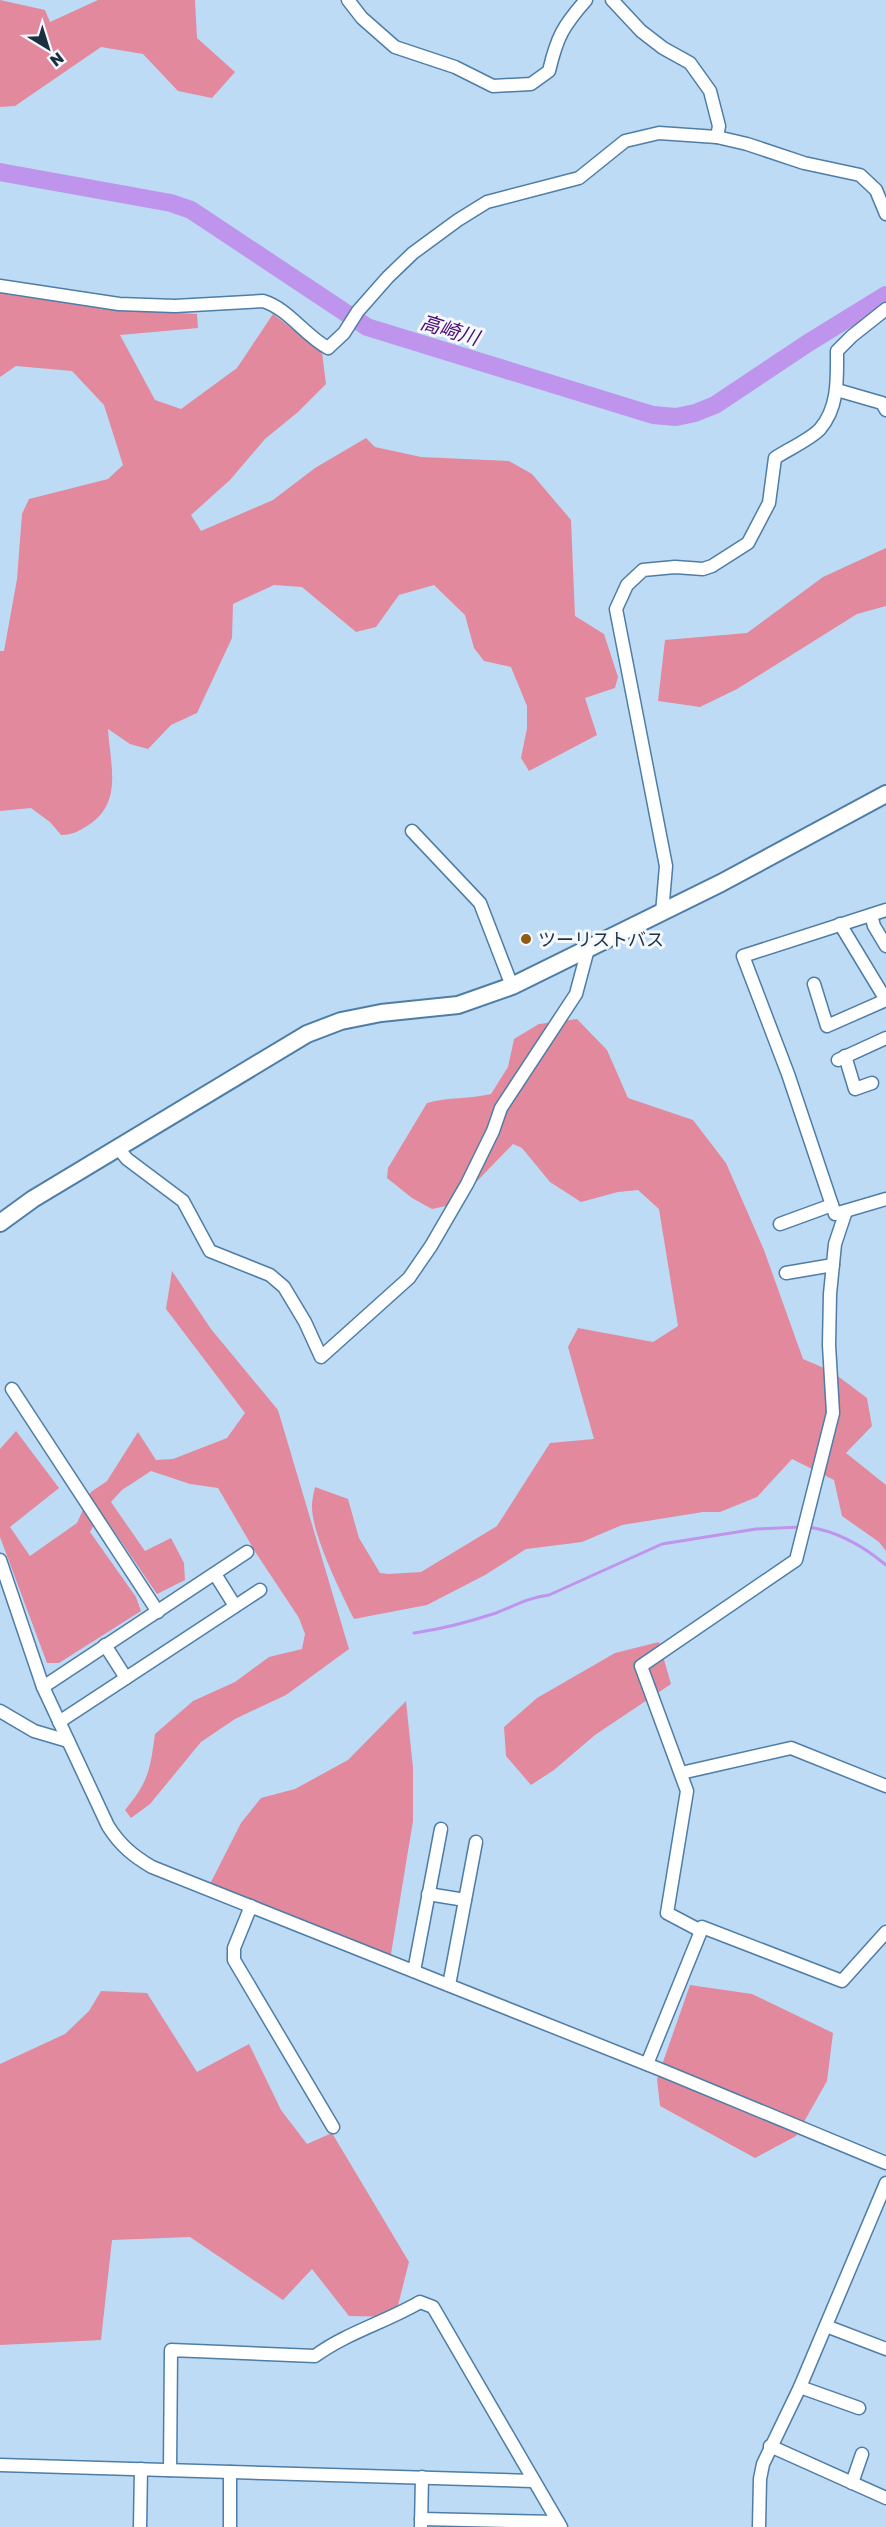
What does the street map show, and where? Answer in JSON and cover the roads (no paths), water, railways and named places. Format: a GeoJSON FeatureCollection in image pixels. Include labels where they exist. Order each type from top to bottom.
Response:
{"type":"FeatureCollection","features":[{"type":"Feature","properties":{"kind":"street"},"geometry":{"type":"LineString","coordinates":[[348,0],[362,18],[395,47],[455,67],[493,86],[531,84],[549,71],[556,40],[570,18],[586,0]]}},
{"type":"Feature","properties":{"kind":"street"},"geometry":{"type":"LineString","coordinates":[[612,0],[641,31],[663,48],[690,63],[710,91],[719,126],[717,137]]}},
{"type":"Feature","properties":{"kind":"street"},"geometry":{"type":"LineString","coordinates":[[0,286],[119,304],[175,306],[263,301],[277,305],[316,341],[328,348],[344,333],[358,311],[387,277],[413,253],[458,220],[487,202],[579,178],[625,141],[659,133],[717,137],[747,144],[804,163],[860,175],[876,190],[886,214]]}},
{"type":"Feature","properties":{"kind":"street"},"geometry":{"type":"LineString","coordinates":[[662,913],[666,866],[616,609],[627,585],[643,570],[675,567],[703,569],[712,566],[748,543],[768,503],[775,458],[819,430],[833,405],[837,390],[837,351],[886,309]]}},
{"type":"Feature","properties":{"kind":"street"},"geometry":{"type":"LineString","coordinates":[[837,390],[882,403],[886,410]]}},
{"type":"Feature","properties":{"kind":"street"},"geometry":{"type":"LineString","coordinates":[[0,1223],[33,1199],[307,1034],[341,1021],[381,1013],[458,1005],[512,986],[662,913],[886,794]]}},
{"type":"Feature","properties":{"kind":"street"},"geometry":{"type":"LineString","coordinates":[[412,831],[480,903],[512,986]]}},
{"type":"Feature","properties":{"kind":"street"},"geometry":{"type":"LineString","coordinates":[[886,910],[743,956],[788,1074],[835,1214],[886,1199]]}},
{"type":"Feature","properties":{"kind":"street"},"geometry":{"type":"LineString","coordinates":[[871,915],[874,926],[886,946]]}},
{"type":"Feature","properties":{"kind":"street"},"geometry":{"type":"LineString","coordinates":[[814,984],[827,1026],[886,1000],[840,924]]}},
{"type":"Feature","properties":{"kind":"street"},"geometry":{"type":"LineString","coordinates":[[118,1148],[127,1159],[183,1201],[210,1251],[270,1275],[284,1287],[305,1322],[321,1357],[410,1278],[431,1246],[467,1184],[493,1131],[501,1108],[576,994],[588,949]]}},
{"type":"Feature","properties":{"kind":"street"},"geometry":{"type":"LineString","coordinates":[[872,1083],[855,1089],[841,1058],[886,1038]]}},
{"type":"Feature","properties":{"kind":"street"},"geometry":{"type":"LineString","coordinates":[[780,1224],[832,1205]]}},
{"type":"Feature","properties":{"kind":"street"},"geometry":{"type":"LineString","coordinates":[[701,1931],[667,1913],[687,1791],[641,1666],[796,1560],[833,1413],[829,1345],[833,1265],[835,1244],[846,1211]]}},
{"type":"Feature","properties":{"kind":"street"},"geometry":{"type":"LineString","coordinates":[[786,1273],[833,1265]]}},
{"type":"Feature","properties":{"kind":"street"},"geometry":{"type":"LineString","coordinates":[[12,1389],[158,1612]]}},
{"type":"Feature","properties":{"kind":"street"},"geometry":{"type":"LineString","coordinates":[[43,1687],[247,1552]]}},
{"type":"Feature","properties":{"kind":"street"},"geometry":{"type":"LineString","coordinates":[[0,1560],[43,1687],[108,1826],[115,1838],[135,1857],[152,1867],[647,2064],[886,2163]]}},
{"type":"Feature","properties":{"kind":"street"},"geometry":{"type":"LineString","coordinates":[[215,1574],[235,1606]]}},
{"type":"Feature","properties":{"kind":"street"},"geometry":{"type":"LineString","coordinates":[[59,1722],[260,1590]]}},
{"type":"Feature","properties":{"kind":"street"},"geometry":{"type":"LineString","coordinates":[[105,1645],[126,1678]]}},
{"type":"Feature","properties":{"kind":"street"},"geometry":{"type":"LineString","coordinates":[[0,1710],[34,1731],[68,1741]]}},
{"type":"Feature","properties":{"kind":"street"},"geometry":{"type":"LineString","coordinates":[[681,1773],[791,1748],[886,1786]]}},
{"type":"Feature","properties":{"kind":"street"},"geometry":{"type":"LineString","coordinates":[[414,1971],[441,1829]]}},
{"type":"Feature","properties":{"kind":"street"},"geometry":{"type":"LineString","coordinates":[[449,1985],[476,1842]]}},
{"type":"Feature","properties":{"kind":"street"},"geometry":{"type":"LineString","coordinates":[[429,1894],[465,1900]]}},
{"type":"Feature","properties":{"kind":"street"},"geometry":{"type":"LineString","coordinates":[[251,1906],[234,1948],[234,1960],[333,2127]]}},
{"type":"Feature","properties":{"kind":"street"},"geometry":{"type":"LineString","coordinates":[[647,2064],[702,1928],[842,1981],[886,1932]]}},
{"type":"Feature","properties":{"kind":"street"},"geometry":{"type":"LineString","coordinates":[[759,2527],[760,2479],[770,2446],[800,2387],[886,2183]]}},
{"type":"Feature","properties":{"kind":"street"},"geometry":{"type":"LineString","coordinates":[[170,2470],[171,2350],[315,2356],[331,2345],[395,2317],[420,2302],[433,2307],[559,2524]]}},
{"type":"Feature","properties":{"kind":"street"},"geometry":{"type":"LineString","coordinates":[[826,2326],[886,2349]]}},
{"type":"Feature","properties":{"kind":"street"},"geometry":{"type":"LineString","coordinates":[[800,2387],[859,2408]]}},
{"type":"Feature","properties":{"kind":"street"},"geometry":{"type":"LineString","coordinates":[[770,2446],[886,2498]]}},
{"type":"Feature","properties":{"kind":"street"},"geometry":{"type":"LineString","coordinates":[[852,2482],[862,2454]]}},
{"type":"Feature","properties":{"kind":"street"},"geometry":{"type":"LineString","coordinates":[[0,2465],[532,2481]]}},
{"type":"Feature","properties":{"kind":"street"},"geometry":{"type":"LineString","coordinates":[[140,2527],[141,2469]]}},
{"type":"Feature","properties":{"kind":"street"},"geometry":{"type":"LineString","coordinates":[[230,2472],[230,2527]]}},
{"type":"Feature","properties":{"kind":"street"},"geometry":{"type":"LineString","coordinates":[[422,2477],[421,2523],[559,2524]]}},
{"type":"Feature","properties":{"kind":"waterway","name":"高崎川"},"geometry":{"type":"LineString","coordinates":[[0,172],[171,203],[191,210],[367,327],[653,415],[676,417],[715,405],[808,343],[886,295]]}},
{"type":"Feature","properties":{"kind":"waterway"},"geometry":{"type":"LineString","coordinates":[[414,1633],[466,1622],[549,1595],[662,1544],[756,1529],[801,1527]]}},
{"type":"Feature","properties":{"kind":"waterway"},"geometry":{"type":"LineString","coordinates":[[808,1527],[850,1540],[886,1565]]}},
{"type":"Feature","properties":{"kind":"place","name":"ツーリストバス"},"geometry":{"type":"Point","coordinates":[526,939]}}]}
